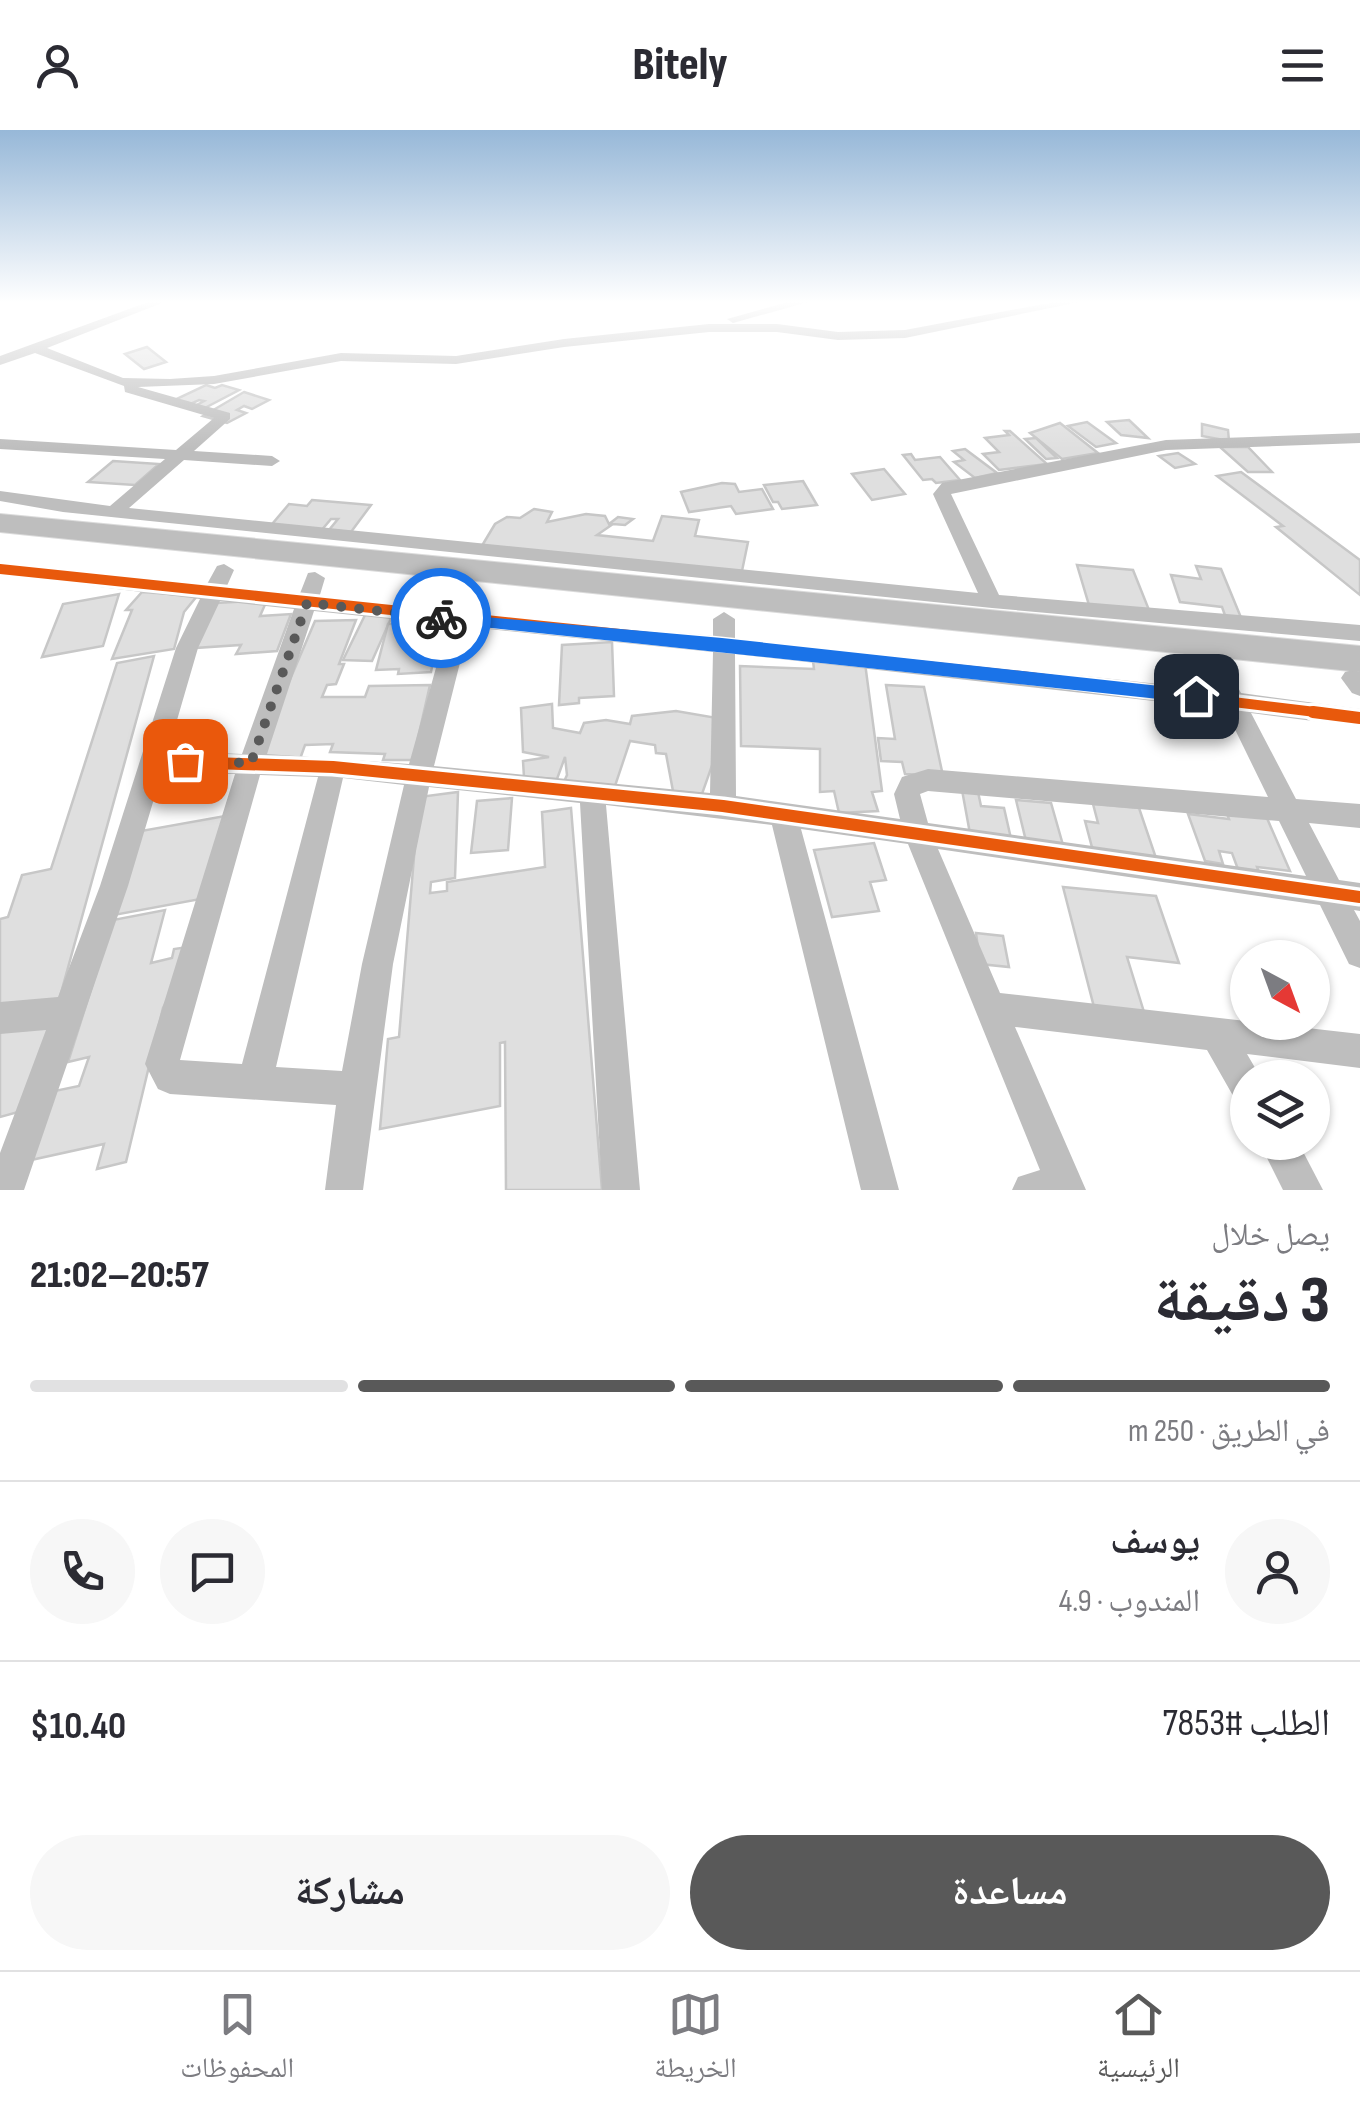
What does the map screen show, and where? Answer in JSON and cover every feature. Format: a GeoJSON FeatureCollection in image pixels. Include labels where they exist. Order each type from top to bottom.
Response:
{"type":"FeatureCollection","features":[{"type":"Feature","properties":{"kind":"highway"},"geometry":{"type":"LineString","coordinates":[[0,523],[1358,676]]}},
{"type":"Feature","properties":{"kind":"highway"},"geometry":{"type":"LineString","coordinates":[[0,547],[219,580],[464,607],[723,631],[1358,676]]}},
{"type":"Feature","properties":{"kind":"street"},"geometry":{"type":"LineString","coordinates":[[0,361],[28,350]]}},
{"type":"Feature","properties":{"kind":"street"},"geometry":{"type":"LineString","coordinates":[[41,350],[144,395],[224,414],[114,512]]}},
{"type":"Feature","properties":{"kind":"street"},"geometry":{"type":"LineString","coordinates":[[121,382],[214,380],[341,357],[456,360],[531,350]]}},
{"type":"Feature","properties":{"kind":"street"},"geometry":{"type":"LineString","coordinates":[[992,601],[942,494],[948,487],[1166,444],[1295,444],[1360,438]]}},
{"type":"Feature","properties":{"kind":"street"},"geometry":{"type":"LineString","coordinates":[[0,444],[272,460]]}},
{"type":"Feature","properties":{"kind":"street"},"geometry":{"type":"LineString","coordinates":[[0,496],[114,512],[992,601],[1360,632]]}},
{"type":"Feature","properties":{"kind":"street"},"geometry":{"type":"LineString","coordinates":[[0,569],[219,580],[188,648],[69,1012],[5,1190]]}},
{"type":"Feature","properties":{"kind":"street"},"geometry":{"type":"LineString","coordinates":[[311,590],[251,763],[162,1064],[170,1077],[354,1089]]}},
{"type":"Feature","properties":{"kind":"street"},"geometry":{"type":"LineString","coordinates":[[344,1190],[354,1089],[416,775],[464,607]]}},
{"type":"Feature","properties":{"kind":"street"},"geometry":{"type":"LineString","coordinates":[[723,806],[723,631],[1360,718]]}},
{"type":"Feature","properties":{"kind":"street"},"geometry":{"type":"LineString","coordinates":[[1215,666],[1360,952]]}},
{"type":"Feature","properties":{"kind":"street"},"geometry":{"type":"LineString","coordinates":[[152,760],[334,767],[592,791],[782,813],[918,836],[1360,897]]}},
{"type":"Feature","properties":{"kind":"street"},"geometry":{"type":"LineString","coordinates":[[255,1082],[334,767]]}},
{"type":"Feature","properties":{"kind":"street"},"geometry":{"type":"LineString","coordinates":[[1055,1188],[991,1008],[918,836],[907,794],[912,784],[922,780],[1360,816]]}},
{"type":"Feature","properties":{"kind":"street"},"geometry":{"type":"LineString","coordinates":[[592,791],[621,1190]]}},
{"type":"Feature","properties":{"kind":"street"},"geometry":{"type":"LineString","coordinates":[[782,813],[880,1190]]}},
{"type":"Feature","properties":{"kind":"street"},"geometry":{"type":"LineString","coordinates":[[991,1008],[1360,1051]]}},
{"type":"Feature","properties":{"kind":"street"},"geometry":{"type":"LineString","coordinates":[[0,1018],[69,1012]]}},
{"type":"Feature","properties":{"kind":"street"},"geometry":{"type":"LineString","coordinates":[[1216,1033],[1231,1060]]}},
{"type":"Feature","properties":{"kind":"street"},"geometry":{"type":"LineString","coordinates":[[1287,1160],[1304,1190]]}},
{"type":"Feature","properties":{"kind":"building"},"geometry":{"type":"Polygon","coordinates":[[[151,350],[166,362],[144,369],[125,354],[151,350]]]}},
{"type":"Feature","properties":{"kind":"building"},"geometry":{"type":"Polygon","coordinates":[[[206,385],[239,390],[201,410],[193,407],[204,401],[184,407],[170,402],[206,385]]]}},
{"type":"Feature","properties":{"kind":"building"},"geometry":{"type":"Polygon","coordinates":[[[244,392],[269,400],[252,409],[244,406],[237,410],[246,413],[227,423],[203,416],[244,392]]]}},
{"type":"Feature","properties":{"kind":"building"},"geometry":{"type":"Polygon","coordinates":[[[1129,420],[1148,438],[1121,435],[1107,422],[1129,420]]]}},
{"type":"Feature","properties":{"kind":"building"},"geometry":{"type":"Polygon","coordinates":[[[1087,422],[1116,443],[1096,447],[1068,426],[1087,422]]]}},
{"type":"Feature","properties":{"kind":"building"},"geometry":{"type":"Polygon","coordinates":[[[1060,423],[1098,453],[1062,459],[1030,433],[1060,423]]]}},
{"type":"Feature","properties":{"kind":"building"},"geometry":{"type":"Polygon","coordinates":[[[1202,424],[1228,430],[1229,441],[1202,436],[1202,424]]]}},
{"type":"Feature","properties":{"kind":"building"},"geometry":{"type":"Polygon","coordinates":[[[1005,431],[1010,431],[1047,464],[999,470],[983,454],[999,452],[985,438],[1009,435],[1005,431]]]}},
{"type":"Feature","properties":{"kind":"building"},"geometry":{"type":"Polygon","coordinates":[[[1036,438],[1057,458],[1046,459],[1025,439],[1036,438]]]}},
{"type":"Feature","properties":{"kind":"building"},"geometry":{"type":"Polygon","coordinates":[[[1220,447],[1248,447],[1272,472],[1248,472],[1220,447]]]}},
{"type":"Feature","properties":{"kind":"building"},"geometry":{"type":"Polygon","coordinates":[[[965,449],[997,473],[975,478],[954,462],[964,460],[953,451],[965,449]]]}},
{"type":"Feature","properties":{"kind":"building"},"geometry":{"type":"Polygon","coordinates":[[[1178,453],[1195,464],[1175,468],[1159,456],[1178,453]]]}},
{"type":"Feature","properties":{"kind":"building"},"geometry":{"type":"Polygon","coordinates":[[[911,454],[915,460],[940,457],[960,480],[923,480],[903,455],[911,454]]]}},
{"type":"Feature","properties":{"kind":"building"},"geometry":{"type":"Polygon","coordinates":[[[113,461],[159,464],[135,485],[88,482],[113,461]]]}},
{"type":"Feature","properties":{"kind":"building"},"geometry":{"type":"Polygon","coordinates":[[[884,469],[905,494],[872,500],[852,474],[884,469]]]}},
{"type":"Feature","properties":{"kind":"building"},"geometry":{"type":"Polygon","coordinates":[[[1241,472],[1360,560],[1360,595],[1276,527],[1283,526],[1217,476],[1241,472]]]}},
{"type":"Feature","properties":{"kind":"building"},"geometry":{"type":"Polygon","coordinates":[[[803,481],[817,505],[782,509],[764,485],[803,481]]]}},
{"type":"Feature","properties":{"kind":"building"},"geometry":{"type":"Polygon","coordinates":[[[735,484],[739,492],[762,489],[773,509],[736,514],[731,506],[689,512],[681,492],[735,484]]]}},
{"type":"Feature","properties":{"kind":"building"},"geometry":{"type":"Polygon","coordinates":[[[312,500],[371,505],[351,532],[329,530],[338,519],[331,519],[320,532],[268,529],[289,504],[307,506],[312,500]]]}},
{"type":"Feature","properties":{"kind":"building"},"geometry":{"type":"Polygon","coordinates":[[[534,509],[552,512],[547,522],[586,514],[605,516],[609,524],[618,517],[633,519],[625,525],[613,524],[597,535],[653,541],[662,516],[699,520],[695,536],[748,542],[742,571],[480,549],[495,524],[507,517],[520,518],[534,509]]]}},
{"type":"Feature","properties":{"kind":"building"},"geometry":{"type":"Polygon","coordinates":[[[1077,565],[1133,570],[1149,610],[1089,605],[1077,565]]]}},
{"type":"Feature","properties":{"kind":"building"},"geometry":{"type":"Polygon","coordinates":[[[1196,566],[1221,569],[1242,620],[1226,618],[1222,607],[1180,602],[1171,575],[1201,579],[1196,566]]]}},
{"type":"Feature","properties":{"kind":"building"},"geometry":{"type":"Polygon","coordinates":[[[142,592],[197,596],[184,612],[174,649],[112,659],[132,610],[126,610],[142,592]]]}},
{"type":"Feature","properties":{"kind":"building"},"geometry":{"type":"Polygon","coordinates":[[[119,594],[103,646],[42,657],[63,604],[119,594]]]}},
{"type":"Feature","properties":{"kind":"building"},"geometry":{"type":"Polygon","coordinates":[[[267,600],[260,616],[291,614],[277,651],[236,654],[241,645],[194,648],[216,603],[267,600]]]}},
{"type":"Feature","properties":{"kind":"building"},"geometry":{"type":"Polygon","coordinates":[[[366,613],[393,614],[372,661],[343,660],[366,613]]]}},
{"type":"Feature","properties":{"kind":"building"},"geometry":{"type":"Polygon","coordinates":[[[356,620],[339,664],[344,664],[336,684],[327,685],[322,697],[365,697],[369,686],[430,685],[413,760],[383,760],[385,754],[330,752],[333,744],[305,745],[300,759],[256,759],[315,621],[356,620]]]}},
{"type":"Feature","properties":{"kind":"building"},"geometry":{"type":"Polygon","coordinates":[[[414,623],[412,632],[439,630],[431,672],[398,674],[399,669],[376,670],[388,624],[414,623]]]}},
{"type":"Feature","properties":{"kind":"building"},"geometry":{"type":"Polygon","coordinates":[[[612,642],[614,696],[579,698],[579,703],[559,705],[562,645],[612,642]]]}},
{"type":"Feature","properties":{"kind":"building"},"geometry":{"type":"Polygon","coordinates":[[[154,656],[29,1109],[0,1117],[0,919],[8,917],[22,875],[51,869],[117,663],[154,656]]]}},
{"type":"Feature","properties":{"kind":"building"},"geometry":{"type":"Polygon","coordinates":[[[813,661],[865,663],[882,791],[872,792],[878,811],[839,813],[834,791],[820,792],[820,749],[741,746],[740,666],[814,669],[813,661]]]}},
{"type":"Feature","properties":{"kind":"building"},"geometry":{"type":"Polygon","coordinates":[[[886,685],[924,687],[943,776],[905,774],[902,762],[881,761],[878,738],[895,739],[886,685]]]}},
{"type":"Feature","properties":{"kind":"building"},"geometry":{"type":"Polygon","coordinates":[[[552,704],[553,728],[580,733],[584,723],[606,720],[630,724],[632,716],[676,711],[717,718],[722,737],[702,794],[673,791],[666,754],[656,753],[655,745],[630,741],[613,792],[562,786],[567,775],[565,757],[557,779],[524,777],[523,761],[549,757],[523,752],[521,708],[552,704]]]}},
{"type":"Feature","properties":{"kind":"building"},"geometry":{"type":"Polygon","coordinates":[[[962,790],[978,792],[981,806],[1004,808],[1012,843],[971,839],[962,790]]]}},
{"type":"Feature","properties":{"kind":"building"},"geometry":{"type":"Polygon","coordinates":[[[458,792],[455,878],[431,882],[430,893],[447,891],[447,882],[545,867],[542,812],[571,808],[602,1190],[506,1190],[505,1042],[500,1043],[500,1106],[380,1129],[388,1039],[399,1037],[419,797],[458,792]]]}},
{"type":"Feature","properties":{"kind":"building"},"geometry":{"type":"Polygon","coordinates":[[[512,798],[508,850],[471,853],[477,801],[512,798]]]}},
{"type":"Feature","properties":{"kind":"building"},"geometry":{"type":"Polygon","coordinates":[[[1016,800],[1051,803],[1063,845],[1026,841],[1016,800]]]}},
{"type":"Feature","properties":{"kind":"building"},"geometry":{"type":"Polygon","coordinates":[[[1093,804],[1139,808],[1156,858],[1093,851],[1085,821],[1098,823],[1093,804]]]}},
{"type":"Feature","properties":{"kind":"building"},"geometry":{"type":"Polygon","coordinates":[[[1226,811],[1266,816],[1290,871],[1257,867],[1260,875],[1239,872],[1232,853],[1219,851],[1223,864],[1205,861],[1188,814],[1229,819],[1226,811]]]}},
{"type":"Feature","properties":{"kind":"building"},"geometry":{"type":"Polygon","coordinates":[[[225,816],[206,898],[114,915],[141,831],[225,816]]]}},
{"type":"Feature","properties":{"kind":"building"},"geometry":{"type":"Polygon","coordinates":[[[874,843],[886,880],[870,882],[879,911],[832,917],[814,850],[874,843]]]}},
{"type":"Feature","properties":{"kind":"building"},"geometry":{"type":"Polygon","coordinates":[[[1063,887],[1156,896],[1179,963],[1127,957],[1144,1012],[1094,1007],[1063,887]]]}},
{"type":"Feature","properties":{"kind":"building"},"geometry":{"type":"Polygon","coordinates":[[[165,910],[151,963],[172,958],[174,949],[194,946],[163,1008],[126,1162],[97,1169],[104,1144],[22,1162],[45,1093],[79,1086],[89,1057],[68,1062],[113,920],[165,910]]]}},
{"type":"Feature","properties":{"kind":"building"},"geometry":{"type":"Polygon","coordinates":[[[976,933],[1003,936],[1009,967],[980,964],[976,933]]]}},
{"type":"Feature","properties":{"kind":"cycle path"},"geometry":{"type":"LineString","coordinates":[[0,569],[1021,676],[1360,718]]}},
{"type":"Feature","properties":{"kind":"cycle path"},"geometry":{"type":"LineString","coordinates":[[153,761],[333,767],[723,806],[1360,897]]}},
{"type":"Feature","properties":{"kind":"way so far"},"geometry":{"type":"LineString","coordinates":[[185,761],[251,763],[307,603],[441,618]]}},
{"type":"Feature","properties":{"kind":"route"},"geometry":{"type":"LineString","coordinates":[[441,618],[722,644],[1196,696]]}}]}
